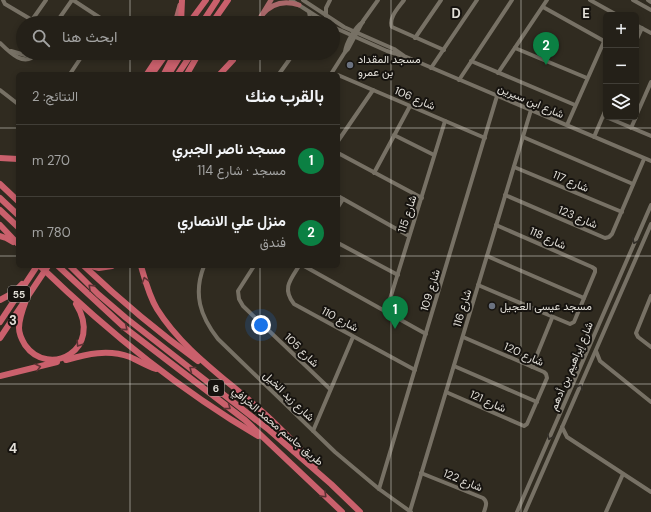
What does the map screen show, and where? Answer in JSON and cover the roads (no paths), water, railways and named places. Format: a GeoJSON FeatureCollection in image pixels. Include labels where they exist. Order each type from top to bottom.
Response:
{"type":"FeatureCollection","features":[{"type":"Feature","properties":{"kind":"highway"},"geometry":{"type":"LineString","coordinates":[[181,0],[182,16]]}},
{"type":"Feature","properties":{"kind":"highway"},"geometry":{"type":"LineString","coordinates":[[194,16],[206,0]]}},
{"type":"Feature","properties":{"kind":"highway"},"geometry":{"type":"LineString","coordinates":[[207,16],[217,0]]}},
{"type":"Feature","properties":{"kind":"highway"},"geometry":{"type":"LineString","coordinates":[[217,16],[228,0]]}},
{"type":"Feature","properties":{"kind":"highway"},"geometry":{"type":"LineString","coordinates":[[220,16],[228,0]]}},
{"type":"Feature","properties":{"kind":"highway"},"geometry":{"type":"LineString","coordinates":[[148,72],[156,60]]}},
{"type":"Feature","properties":{"kind":"highway"},"geometry":{"type":"LineString","coordinates":[[153,72],[162,60]]}},
{"type":"Feature","properties":{"kind":"highway"},"geometry":{"type":"LineString","coordinates":[[165,72],[171,60]]}},
{"type":"Feature","properties":{"kind":"highway"},"geometry":{"type":"LineString","coordinates":[[170,72],[178,60]]}},
{"type":"Feature","properties":{"kind":"highway"},"geometry":{"type":"LineString","coordinates":[[179,72],[187,60]]}},
{"type":"Feature","properties":{"kind":"highway"},"geometry":{"type":"LineString","coordinates":[[188,72],[195,60]]}},
{"type":"Feature","properties":{"kind":"highway"},"geometry":{"type":"LineString","coordinates":[[222,72],[233,60]]}},
{"type":"Feature","properties":{"kind":"highway"},"geometry":{"type":"LineString","coordinates":[[225,72],[233,60]]}},
{"type":"Feature","properties":{"kind":"highway"},"geometry":{"type":"LineString","coordinates":[[0,158],[16,159]]}},
{"type":"Feature","properties":{"kind":"highway"},"geometry":{"type":"LineString","coordinates":[[0,184],[16,199]]}},
{"type":"Feature","properties":{"kind":"highway"},"geometry":{"type":"LineString","coordinates":[[0,198],[16,213]]}},
{"type":"Feature","properties":{"kind":"highway"},"geometry":{"type":"LineString","coordinates":[[0,210],[16,225]]}},
{"type":"Feature","properties":{"kind":"highway"},"geometry":{"type":"LineString","coordinates":[[0,226],[16,243]]}},
{"type":"Feature","properties":{"kind":"highway"},"geometry":{"type":"LineString","coordinates":[[0,236],[16,244]]}},
{"type":"Feature","properties":{"kind":"highway","name":"55"},"geometry":{"type":"LineString","coordinates":[[0,322],[37,268]]}},
{"type":"Feature","properties":{"kind":"highway"},"geometry":{"type":"LineString","coordinates":[[41,268],[102,323],[158,369],[237,424],[268,442]]}},
{"type":"Feature","properties":{"kind":"highway","name":"55"},"geometry":{"type":"LineString","coordinates":[[0,338],[47,268]]}},
{"type":"Feature","properties":{"kind":"highway","name":"طريق جاسم محمد الخرافي"},"geometry":{"type":"LineString","coordinates":[[60,268],[125,328],[245,420],[342,512]]}},
{"type":"Feature","properties":{"kind":"highway","name":"طريق جاسم محمد الخرافي"},"geometry":{"type":"LineString","coordinates":[[72,268],[126,318],[269,430],[331,484],[360,512]]}},
{"type":"Feature","properties":{"kind":"highway"},"geometry":{"type":"LineString","coordinates":[[86,268],[170,341],[230,385]]}},
{"type":"Feature","properties":{"kind":"highway"},"geometry":{"type":"LineString","coordinates":[[142,268],[156,308],[167,324],[200,359],[278,427],[331,484]]}},
{"type":"Feature","properties":{"kind":"highway"},"geometry":{"type":"LineString","coordinates":[[0,300],[13,293],[33,273]]}},
{"type":"Feature","properties":{"kind":"highway"},"geometry":{"type":"LineString","coordinates":[[28,295],[20,320],[20,336],[27,348],[32,353],[46,359],[54,360],[68,356],[74,351],[84,336],[85,328],[83,316],[71,296]]}},
{"type":"Feature","properties":{"kind":"highway"},"geometry":{"type":"LineString","coordinates":[[0,376],[88,354],[108,352],[130,357],[149,367],[158,369]]}},
{"type":"Feature","properties":{"kind":"main road"},"geometry":{"type":"LineString","coordinates":[[177,16],[181,0]]}},
{"type":"Feature","properties":{"kind":"main road"},"geometry":{"type":"LineString","coordinates":[[262,15],[271,0]]}},
{"type":"Feature","properties":{"kind":"main road"},"geometry":{"type":"LineString","coordinates":[[262,15],[267,9],[280,3],[286,2],[299,5]]}},
{"type":"Feature","properties":{"kind":"street"},"geometry":{"type":"LineString","coordinates":[[3,0],[5,4],[25,16]]}},
{"type":"Feature","properties":{"kind":"street"},"geometry":{"type":"LineString","coordinates":[[35,16],[46,0]]}},
{"type":"Feature","properties":{"kind":"street"},"geometry":{"type":"LineString","coordinates":[[61,16],[73,0],[97,16]]}},
{"type":"Feature","properties":{"kind":"street"},"geometry":{"type":"LineString","coordinates":[[291,0],[314,16]]}},
{"type":"Feature","properties":{"kind":"street","name":"شارع ابن سيرين"},"geometry":{"type":"LineString","coordinates":[[303,0],[326,16]]}},
{"type":"Feature","properties":{"kind":"street"},"geometry":{"type":"LineString","coordinates":[[335,72],[363,21],[378,0]]}},
{"type":"Feature","properties":{"kind":"street"},"geometry":{"type":"LineString","coordinates":[[404,0],[392,18],[390,24],[393,28],[444,50]]}},
{"type":"Feature","properties":{"kind":"street"},"geometry":{"type":"LineString","coordinates":[[415,38],[441,0]]}},
{"type":"Feature","properties":{"kind":"street"},"geometry":{"type":"LineString","coordinates":[[431,68],[477,0]]}},
{"type":"Feature","properties":{"kind":"street"},"geometry":{"type":"LineString","coordinates":[[459,80],[512,0]]}},
{"type":"Feature","properties":{"kind":"street"},"geometry":{"type":"LineString","coordinates":[[498,73],[548,0]]}},
{"type":"Feature","properties":{"kind":"street"},"geometry":{"type":"LineString","coordinates":[[590,0],[611,12]]}},
{"type":"Feature","properties":{"kind":"street"},"geometry":{"type":"LineString","coordinates":[[633,0],[651,10]]}},
{"type":"Feature","properties":{"kind":"street"},"geometry":{"type":"LineString","coordinates":[[316,9],[323,7],[329,2]]}},
{"type":"Feature","properties":{"kind":"street"},"geometry":{"type":"LineString","coordinates":[[326,16],[326,10],[329,2]]}},
{"type":"Feature","properties":{"kind":"street"},"geometry":{"type":"LineString","coordinates":[[543,7],[603,38]]}},
{"type":"Feature","properties":{"kind":"street"},"geometry":{"type":"LineString","coordinates":[[308,12],[310,16]]}},
{"type":"Feature","properties":{"kind":"street","name":"شارع ابن سيرين"},"geometry":{"type":"LineString","coordinates":[[340,25],[355,35]]}},
{"type":"Feature","properties":{"kind":"street"},"geometry":{"type":"LineString","coordinates":[[639,26],[651,34]]}},
{"type":"Feature","properties":{"kind":"street"},"geometry":{"type":"LineString","coordinates":[[639,34],[642,28]]}},
{"type":"Feature","properties":{"kind":"street","name":"شارع ابن سيرين"},"geometry":{"type":"LineString","coordinates":[[340,30],[355,35],[387,51],[404,56],[651,162]]}},
{"type":"Feature","properties":{"kind":"street"},"geometry":{"type":"LineString","coordinates":[[0,43],[16,56]]}},
{"type":"Feature","properties":{"kind":"street"},"geometry":{"type":"LineString","coordinates":[[566,125],[603,43]]}},
{"type":"Feature","properties":{"kind":"street"},"geometry":{"type":"LineString","coordinates":[[515,48],[587,78]]}},
{"type":"Feature","properties":{"kind":"street"},"geometry":{"type":"LineString","coordinates":[[7,49],[16,52]]}},
{"type":"Feature","properties":{"kind":"street"},"geometry":{"type":"LineString","coordinates":[[71,72],[79,60]]}},
{"type":"Feature","properties":{"kind":"street"},"geometry":{"type":"LineString","coordinates":[[280,72],[289,60]]}},
{"type":"Feature","properties":{"kind":"street"},"geometry":{"type":"LineString","coordinates":[[471,61],[575,105]]}},
{"type":"Feature","properties":{"kind":"street","name":"شارع 106"},"geometry":{"type":"LineString","coordinates":[[340,77],[485,138]]}},
{"type":"Feature","properties":{"kind":"street"},"geometry":{"type":"LineString","coordinates":[[639,110],[651,82]]}},
{"type":"Feature","properties":{"kind":"street"},"geometry":{"type":"LineString","coordinates":[[0,90],[16,102]]}},
{"type":"Feature","properties":{"kind":"street"},"geometry":{"type":"LineString","coordinates":[[340,138],[372,90]]}},
{"type":"Feature","properties":{"kind":"street","name":"شارع 109"},"geometry":{"type":"LineString","coordinates":[[379,489],[497,96]]}},
{"type":"Feature","properties":{"kind":"street"},"geometry":{"type":"LineString","coordinates":[[374,173],[410,106]]}},
{"type":"Feature","properties":{"kind":"street","name":"شارع 116"},"geometry":{"type":"LineString","coordinates":[[411,512],[421,473],[531,110]]}},
{"type":"Feature","properties":{"kind":"street"},"geometry":{"type":"LineString","coordinates":[[594,137],[603,120]]}},
{"type":"Feature","properties":{"kind":"street"},"geometry":{"type":"LineString","coordinates":[[612,120],[651,136]]}},
{"type":"Feature","properties":{"kind":"street"},"geometry":{"type":"LineString","coordinates":[[631,128],[635,120]]}},
{"type":"Feature","properties":{"kind":"street","name":"شارع 115"},"geometry":{"type":"LineString","coordinates":[[386,312],[445,121]]}},
{"type":"Feature","properties":{"kind":"street"},"geometry":{"type":"LineString","coordinates":[[394,135],[434,155]]}},
{"type":"Feature","properties":{"kind":"street"},"geometry":{"type":"LineString","coordinates":[[523,137],[633,184]]}},
{"type":"Feature","properties":{"kind":"street"},"geometry":{"type":"LineString","coordinates":[[340,154],[422,198]]}},
{"type":"Feature","properties":{"kind":"street","name":"شارع 123"},"geometry":{"type":"LineString","coordinates":[[505,195],[605,238],[609,237],[612,234],[622,212],[644,159]]}},
{"type":"Feature","properties":{"kind":"street","name":"شارع 117"},"geometry":{"type":"LineString","coordinates":[[514,167],[622,212]]}},
{"type":"Feature","properties":{"kind":"street"},"geometry":{"type":"LineString","coordinates":[[340,197],[409,236]]}},
{"type":"Feature","properties":{"kind":"street"},"geometry":{"type":"LineString","coordinates":[[340,204],[344,199]]}},
{"type":"Feature","properties":{"kind":"street","name":"شارع إبراهيم بن أدهم"},"geometry":{"type":"LineString","coordinates":[[517,512],[651,205]]}},
{"type":"Feature","properties":{"kind":"street","name":"شارع إبراهيم بن أدهم"},"geometry":{"type":"LineString","coordinates":[[525,512],[651,224]]}},
{"type":"Feature","properties":{"kind":"street","name":"شارع 118"},"geometry":{"type":"LineString","coordinates":[[496,225],[595,269],[584,298]]}},
{"type":"Feature","properties":{"kind":"street"},"geometry":{"type":"LineString","coordinates":[[340,244],[398,275]]}},
{"type":"Feature","properties":{"kind":"street"},"geometry":{"type":"LineString","coordinates":[[478,284],[568,324],[573,324],[584,298],[487,256]]}},
{"type":"Feature","properties":{"kind":"street"},"geometry":{"type":"LineString","coordinates":[[629,256],[632,259],[636,258]]}},
{"type":"Feature","properties":{"kind":"street"},"geometry":{"type":"LineString","coordinates":[[624,266],[628,265],[632,269]]}},
{"type":"Feature","properties":{"kind":"street","name":"شارع زيد الخيل"},"geometry":{"type":"LineString","coordinates":[[203,268],[199,281],[200,305],[204,318],[210,329],[335,452],[379,489],[411,512]]}},
{"type":"Feature","properties":{"kind":"street","name":"شارع 105"},"geometry":{"type":"LineString","coordinates":[[253,268],[238,291],[240,302],[330,389]]}},
{"type":"Feature","properties":{"kind":"street","name":"شارع 110"},"geometry":{"type":"LineString","coordinates":[[299,268],[289,282],[288,294],[291,300],[300,308],[415,370]]}},
{"type":"Feature","properties":{"kind":"street"},"geometry":{"type":"LineString","coordinates":[[308,268],[426,334]]}},
{"type":"Feature","properties":{"kind":"street"},"geometry":{"type":"LineString","coordinates":[[651,296],[636,333],[638,337],[651,347]]}},
{"type":"Feature","properties":{"kind":"street"},"geometry":{"type":"LineString","coordinates":[[532,367],[552,318]]}},
{"type":"Feature","properties":{"kind":"street"},"geometry":{"type":"LineString","coordinates":[[313,431],[353,336]]}},
{"type":"Feature","properties":{"kind":"street","name":"شارع 120"},"geometry":{"type":"LineString","coordinates":[[463,337],[545,373],[547,377],[537,402],[527,424],[522,426]]}},
{"type":"Feature","properties":{"kind":"street"},"geometry":{"type":"LineString","coordinates":[[596,351],[600,361],[651,402]]}},
{"type":"Feature","properties":{"kind":"street"},"geometry":{"type":"LineString","coordinates":[[591,361],[600,361]]}},
{"type":"Feature","properties":{"kind":"street"},"geometry":{"type":"LineString","coordinates":[[454,366],[537,402]]}},
{"type":"Feature","properties":{"kind":"street","name":"شارع 121"},"geometry":{"type":"LineString","coordinates":[[446,392],[522,426]]}},
{"type":"Feature","properties":{"kind":"street"},"geometry":{"type":"LineString","coordinates":[[562,427],[567,437]]}},
{"type":"Feature","properties":{"kind":"street"},"geometry":{"type":"LineString","coordinates":[[557,438],[562,436],[567,437],[651,492]]}},
{"type":"Feature","properties":{"kind":"street","name":"شارع 122"},"geometry":{"type":"LineString","coordinates":[[421,473],[483,498],[487,505],[484,512]]}},
{"type":"Feature","properties":{"kind":"street"},"geometry":{"type":"LineString","coordinates":[[608,511],[623,474]]}},
{"type":"Feature","properties":{"kind":"place","name":"مسجد المقداد بن عمرو"},"geometry":{"type":"Point","coordinates":[350,65]}},
{"type":"Feature","properties":{"kind":"place","name":"منزل علي الانصاري"},"geometry":{"type":"Point","coordinates":[546,65]}},
{"type":"Feature","properties":{"kind":"place","name":"مسجد عيسى العجيل"},"geometry":{"type":"Point","coordinates":[492,306]}},
{"type":"Feature","properties":{"kind":"place","name":"مسجد ناصر الجبري"},"geometry":{"type":"Point","coordinates":[395,329]}}]}
